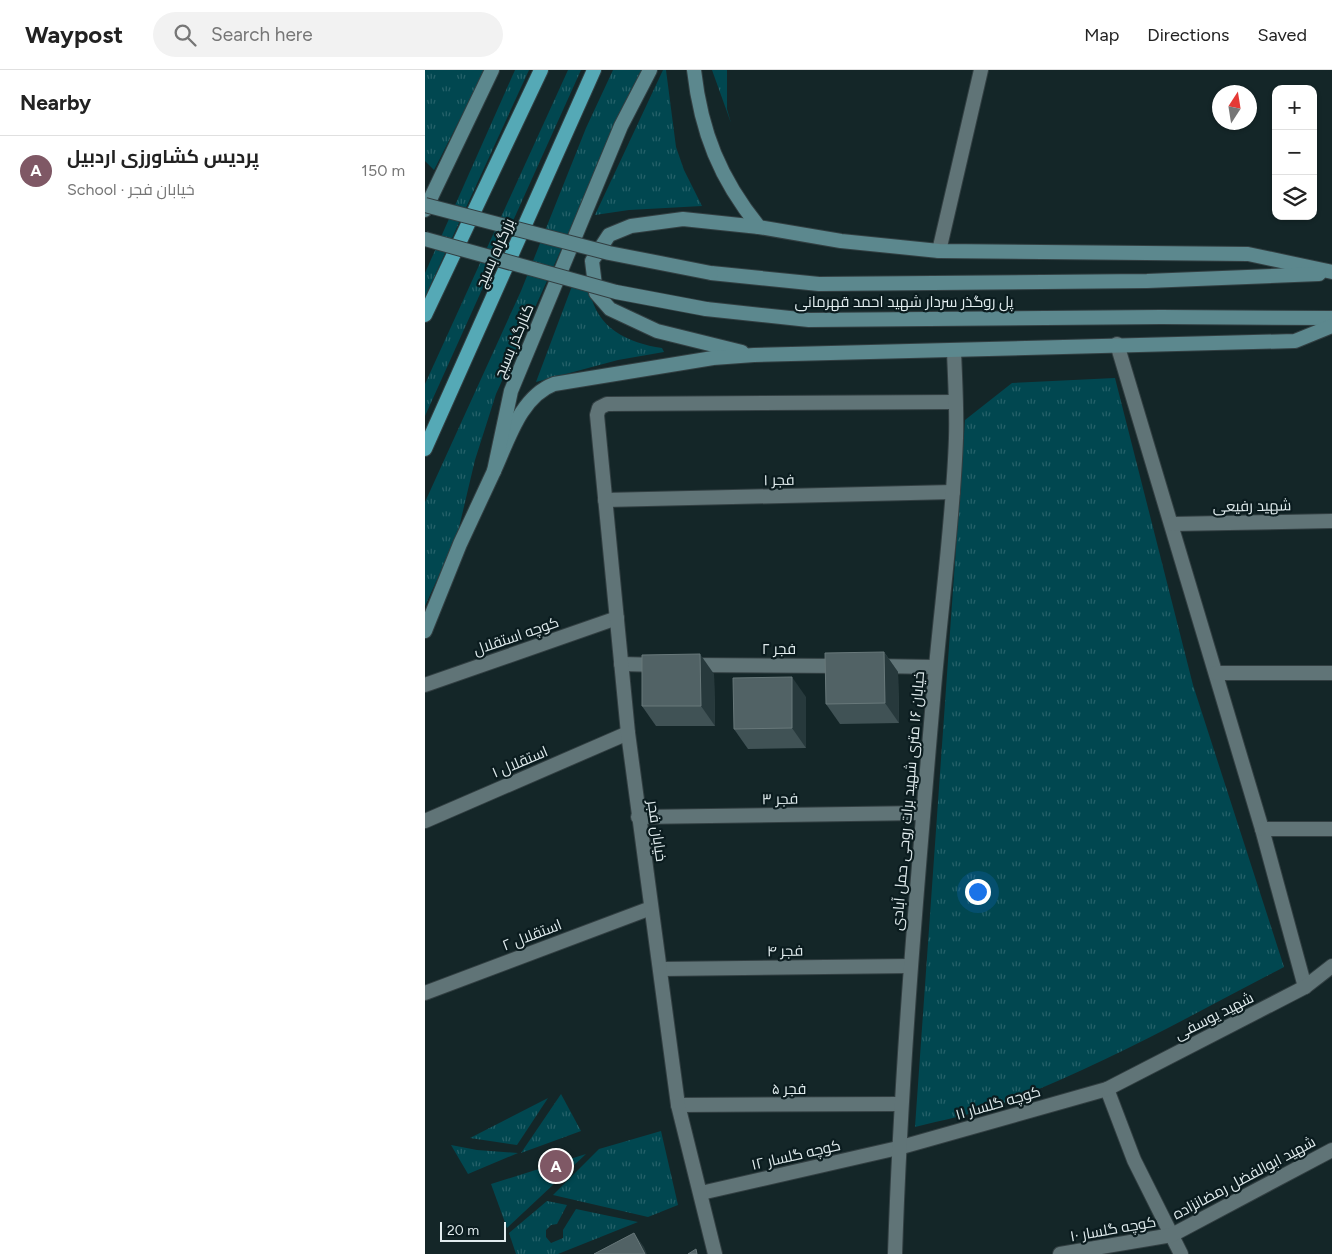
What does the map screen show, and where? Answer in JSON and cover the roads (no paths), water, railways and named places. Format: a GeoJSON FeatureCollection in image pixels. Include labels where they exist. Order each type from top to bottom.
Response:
{"type":"FeatureCollection","features":[{"type":"Feature","properties":{"kind":"highway"},"geometry":{"type":"LineString","coordinates":[[425,315],[541,70]]}},
{"type":"Feature","properties":{"kind":"highway","name":"بزرگراه بسیج"},"geometry":{"type":"LineString","coordinates":[[425,450],[594,70]]}},
{"type":"Feature","properties":{"kind":"main road"},"geometry":{"type":"LineString","coordinates":[[425,210],[492,70]]}},
{"type":"Feature","properties":{"kind":"main road","name":"کنارگذر بسیج"},"geometry":{"type":"LineString","coordinates":[[425,631],[460,544],[493,472],[511,391],[621,126],[650,70]]}},
{"type":"Feature","properties":{"kind":"main road"},"geometry":{"type":"LineString","coordinates":[[694,70],[698,106],[722,175],[737,201],[759,227]]}},
{"type":"Feature","properties":{"kind":"main road","name":"پل روگذر سردار شهید احمد قهرمانی"},"geometry":{"type":"LineString","coordinates":[[425,205],[609,253],[711,273],[819,284],[1147,282],[1332,273]]}},
{"type":"Feature","properties":{"kind":"main road"},"geometry":{"type":"LineString","coordinates":[[754,354],[657,331],[610,309],[596,293],[592,264],[600,246],[609,235],[631,226],[683,219],[759,227],[841,241],[939,251],[1248,254],[1332,273]]}},
{"type":"Feature","properties":{"kind":"main road","name":"پل روگذر سردار شهید احمد قهرمانی"},"geometry":{"type":"LineString","coordinates":[[425,239],[616,292],[706,309],[809,320],[1161,317],[1332,318]]}},
{"type":"Feature","properties":{"kind":"main road"},"geometry":{"type":"LineString","coordinates":[[493,472],[524,409],[539,393],[551,386],[713,358],[754,354],[954,351],[1117,344],[1295,341],[1332,326]]}},
{"type":"Feature","properties":{"kind":"street"},"geometry":{"type":"LineString","coordinates":[[939,251],[981,70]]}},
{"type":"Feature","properties":{"kind":"street"},"geometry":{"type":"LineString","coordinates":[[1117,344],[1262,829],[1305,986]]}},
{"type":"Feature","properties":{"kind":"street","name":"خیابان ۱۶ متری شهید برات روحی حمل آبادی"},"geometry":{"type":"LineString","coordinates":[[895,1254],[898,1148],[911,966],[935,667],[953,492],[954,351]]}},
{"type":"Feature","properties":{"kind":"street","name":"خیابان فجر"},"geometry":{"type":"LineString","coordinates":[[715,1254],[678,1105],[628,733],[597,415],[599,408],[607,404],[955,402]]}},
{"type":"Feature","properties":{"kind":"street","name":"فجر ۱"},"geometry":{"type":"LineString","coordinates":[[605,500],[953,492]]}},
{"type":"Feature","properties":{"kind":"street","name":"شهید رفیعی"},"geometry":{"type":"LineString","coordinates":[[1172,524],[1332,521]]}},
{"type":"Feature","properties":{"kind":"street","name":"کوچه استقلال"},"geometry":{"type":"LineString","coordinates":[[425,685],[617,618]]}},
{"type":"Feature","properties":{"kind":"street","name":"فجر ۲"},"geometry":{"type":"LineString","coordinates":[[621,664],[935,667]]}},
{"type":"Feature","properties":{"kind":"street"},"geometry":{"type":"LineString","coordinates":[[1216,673],[1332,673]]}},
{"type":"Feature","properties":{"kind":"street","name":"استقلال ۱"},"geometry":{"type":"LineString","coordinates":[[425,821],[628,733]]}},
{"type":"Feature","properties":{"kind":"street","name":"فجر ۳"},"geometry":{"type":"LineString","coordinates":[[638,817],[923,813]]}},
{"type":"Feature","properties":{"kind":"street"},"geometry":{"type":"LineString","coordinates":[[1262,829],[1332,829]]}},
{"type":"Feature","properties":{"kind":"street","name":"استقلال ۲"},"geometry":{"type":"LineString","coordinates":[[425,993],[651,908]]}},
{"type":"Feature","properties":{"kind":"street","name":"فجر ۴"},"geometry":{"type":"LineString","coordinates":[[661,969],[911,966]]}},
{"type":"Feature","properties":{"kind":"street","name":"شهید یوسفی"},"geometry":{"type":"LineString","coordinates":[[1107,1089],[1305,986],[1332,966]]}},
{"type":"Feature","properties":{"kind":"street"},"geometry":{"type":"LineString","coordinates":[[1107,1089],[1133,1160],[1181,1254]]}},
{"type":"Feature","properties":{"kind":"street","name":"کوچه گلسار ۱۱"},"geometry":{"type":"LineString","coordinates":[[898,1148],[1107,1089]]}},
{"type":"Feature","properties":{"kind":"street","name":"فجر ۵"},"geometry":{"type":"LineString","coordinates":[[678,1105],[901,1104]]}},
{"type":"Feature","properties":{"kind":"street","name":"کوچه گلسار ۱۲"},"geometry":{"type":"LineString","coordinates":[[701,1193],[898,1148]]}},
{"type":"Feature","properties":{"kind":"street","name":"شهید ابوالفضل رمضانزاده"},"geometry":{"type":"LineString","coordinates":[[1172,1235],[1332,1150]]}},
{"type":"Feature","properties":{"kind":"street","name":"کوچه گلسار ۱۰"},"geometry":{"type":"LineString","coordinates":[[1060,1254],[1172,1235]]}},
{"type":"Feature","properties":{"kind":"place","name":"پردیس کشاورزی اردبیل"},"geometry":{"type":"Point","coordinates":[556,1166]}}]}
